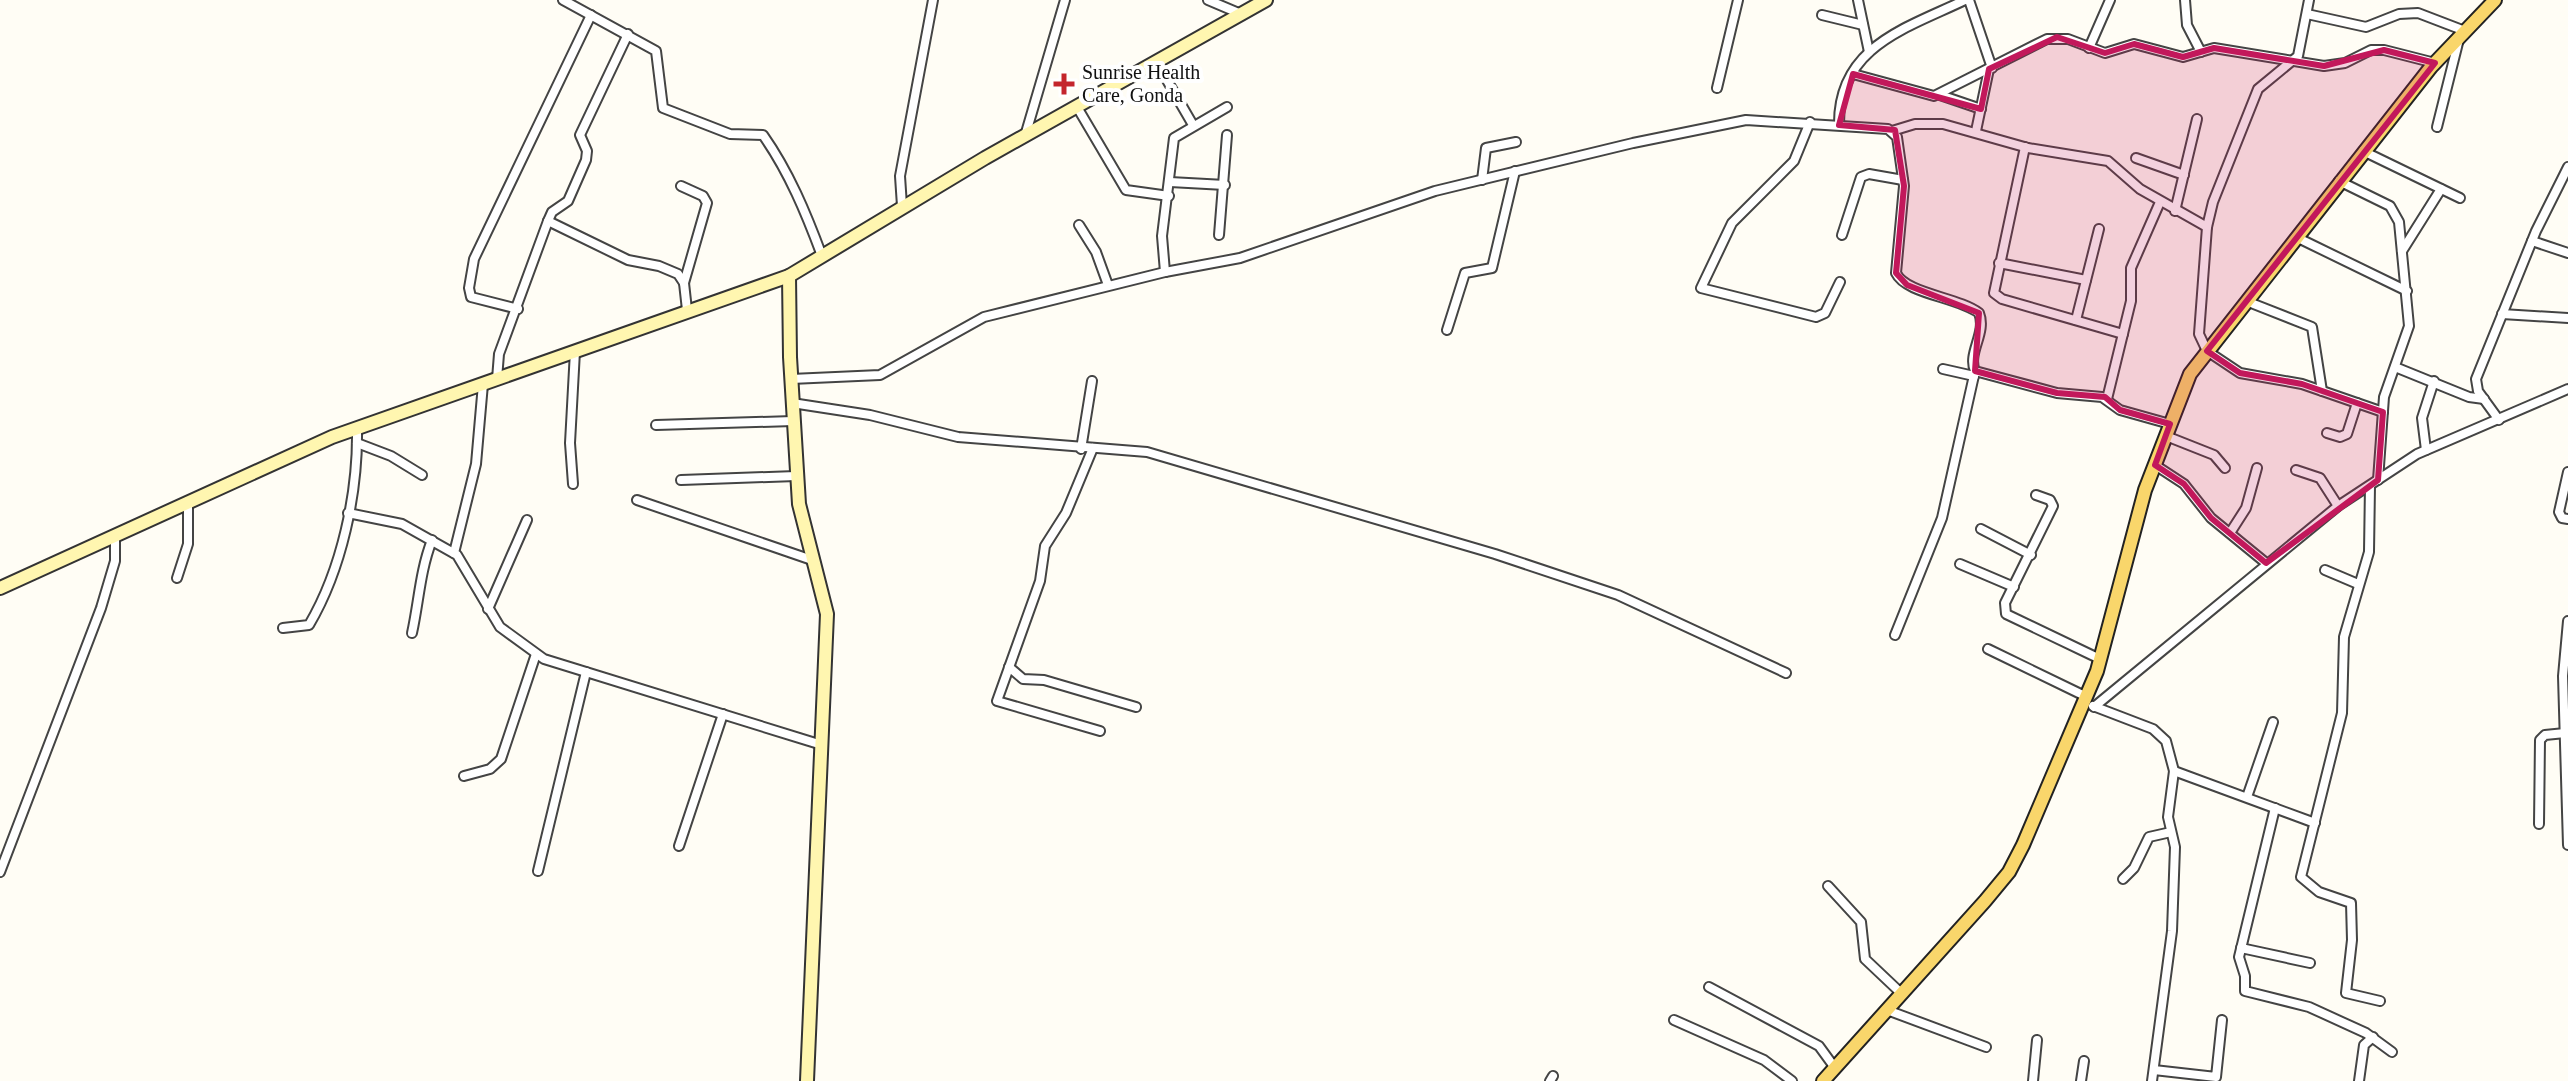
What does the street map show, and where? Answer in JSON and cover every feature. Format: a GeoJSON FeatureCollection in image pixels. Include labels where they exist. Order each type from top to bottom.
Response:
{"type":"FeatureCollection","features":[{"type":"Feature","properties":{"kind":"main road"},"geometry":{"type":"LineString","coordinates":[[0,588],[188,501],[357,429],[789,276],[902,206],[1266,0]]}},
{"type":"Feature","properties":{"kind":"main road"},"geometry":{"type":"LineString","coordinates":[[1823,1081],[2009,872],[2045,801],[2088,703],[2155,465],[2190,374],[2363,151],[2435,63],[2495,0]]}},
{"type":"Feature","properties":{"kind":"main road"},"geometry":{"type":"LineString","coordinates":[[789,276],[796,476],[812,560],[827,614],[807,1081]]}},
{"type":"Feature","properties":{"kind":"street"},"geometry":{"type":"LineString","coordinates":[[563,0],[656,51],[663,108],[730,134],[763,135],[775,152],[783,173],[794,185],[822,256]]}},
{"type":"Feature","properties":{"kind":"street"},"geometry":{"type":"LineString","coordinates":[[902,206],[900,176],[933,0]]}},
{"type":"Feature","properties":{"kind":"street"},"geometry":{"type":"LineString","coordinates":[[1025,136],[1065,0]]}},
{"type":"Feature","properties":{"kind":"street"},"geometry":{"type":"LineString","coordinates":[[1208,0],[1223,3],[1241,14]]}},
{"type":"Feature","properties":{"kind":"street"},"geometry":{"type":"LineString","coordinates":[[1717,88],[1738,0]]}},
{"type":"Feature","properties":{"kind":"street"},"geometry":{"type":"LineString","coordinates":[[1858,0],[1869,52]]}},
{"type":"Feature","properties":{"kind":"street"},"geometry":{"type":"LineString","coordinates":[[1839,125],[1844,90],[1869,52],[1894,31],[1967,0],[1990,68],[1976,131]]}},
{"type":"Feature","properties":{"kind":"street"},"geometry":{"type":"LineString","coordinates":[[2089,48],[2109,3],[2096,0]]}},
{"type":"Feature","properties":{"kind":"street"},"geometry":{"type":"LineString","coordinates":[[2185,0],[2187,25],[2201,52]]}},
{"type":"Feature","properties":{"kind":"street"},"geometry":{"type":"LineString","coordinates":[[2309,0],[2304,35],[2294,60],[2258,89],[2213,202],[2207,227],[2206,277],[2199,334],[2207,351],[2240,373],[2322,391],[2383,412]]}},
{"type":"Feature","properties":{"kind":"street"},"geometry":{"type":"LineString","coordinates":[[2307,14],[2366,27],[2399,14],[2418,13],[2462,34],[2437,127]]}},
{"type":"Feature","properties":{"kind":"street"},"geometry":{"type":"LineString","coordinates":[[518,309],[471,297],[469,288],[474,259],[591,15]]}},
{"type":"Feature","properties":{"kind":"street"},"geometry":{"type":"LineString","coordinates":[[1822,15],[1863,25]]}},
{"type":"Feature","properties":{"kind":"street"},"geometry":{"type":"LineString","coordinates":[[497,379],[496,363],[548,221],[552,212],[568,201],[586,160],[587,151],[580,135],[628,34]]}},
{"type":"Feature","properties":{"kind":"street"},"geometry":{"type":"LineString","coordinates":[[1853,74],[1927,96],[1939,95],[2047,39],[2068,39],[2105,53],[2134,44],[2183,57],[2214,48],[2336,65],[2371,50],[2384,50],[2435,63]]}},
{"type":"Feature","properties":{"kind":"street"},"geometry":{"type":"LineString","coordinates":[[1157,63],[1193,125]]}},
{"type":"Feature","properties":{"kind":"street"},"geometry":{"type":"LineString","coordinates":[[1939,95],[1981,109]]}},
{"type":"Feature","properties":{"kind":"street"},"geometry":{"type":"LineString","coordinates":[[1077,107],[1126,190],[1169,196]]}},
{"type":"Feature","properties":{"kind":"street"},"geometry":{"type":"LineString","coordinates":[[1165,272],[1162,236],[1174,138],[1227,107]]}},
{"type":"Feature","properties":{"kind":"street"},"geometry":{"type":"LineString","coordinates":[[2175,211],[2197,119]]}},
{"type":"Feature","properties":{"kind":"street"},"geometry":{"type":"LineString","coordinates":[[791,379],[880,375],[984,317],[1108,285],[1240,258],[1435,191],[1746,120],[1810,122],[1892,131],[1915,124],[1943,124],[2025,147],[2108,161],[2160,202],[2207,227]]}},
{"type":"Feature","properties":{"kind":"street"},"geometry":{"type":"LineString","coordinates":[[1810,122],[1794,161],[1732,223],[1701,288],[1816,317],[1825,313],[1840,282]]}},
{"type":"Feature","properties":{"kind":"street"},"geometry":{"type":"LineString","coordinates":[[1892,131],[1897,137],[1904,215],[1898,234],[1896,273],[1907,285],[1958,301],[1979,313],[1982,326],[1973,360],[1975,373],[1942,518],[1895,635]]}},
{"type":"Feature","properties":{"kind":"street"},"geometry":{"type":"LineString","coordinates":[[1219,235],[1227,135]]}},
{"type":"Feature","properties":{"kind":"street"},"geometry":{"type":"LineString","coordinates":[[1482,180],[1486,148],[1516,142]]}},
{"type":"Feature","properties":{"kind":"street"},"geometry":{"type":"LineString","coordinates":[[2025,147],[1994,288],[1997,297],[2123,334]]}},
{"type":"Feature","properties":{"kind":"street"},"geometry":{"type":"LineString","coordinates":[[2363,151],[2460,198]]}},
{"type":"Feature","properties":{"kind":"street"},"geometry":{"type":"LineString","coordinates":[[2136,158],[2184,175]]}},
{"type":"Feature","properties":{"kind":"street"},"geometry":{"type":"LineString","coordinates":[[2476,398],[2476,379],[2532,241],[2568,167]]}},
{"type":"Feature","properties":{"kind":"street"},"geometry":{"type":"LineString","coordinates":[[1447,330],[1465,273],[1492,268],[1515,171]]}},
{"type":"Feature","properties":{"kind":"street"},"geometry":{"type":"LineString","coordinates":[[1842,235],[1861,177],[1869,174],[1903,180]]}},
{"type":"Feature","properties":{"kind":"street"},"geometry":{"type":"LineString","coordinates":[[2339,181],[2395,210],[2409,326],[2383,412],[2369,552],[2344,637],[2342,713],[2303,880],[2319,892],[2351,903],[2352,940],[2346,993],[2380,1001]]}},
{"type":"Feature","properties":{"kind":"street"},"geometry":{"type":"LineString","coordinates":[[1170,182],[1225,185]]}},
{"type":"Feature","properties":{"kind":"street"},"geometry":{"type":"LineString","coordinates":[[681,186],[703,196],[707,203],[684,283],[687,310]]}},
{"type":"Feature","properties":{"kind":"street"},"geometry":{"type":"LineString","coordinates":[[2402,251],[2441,189]]}},
{"type":"Feature","properties":{"kind":"street"},"geometry":{"type":"LineString","coordinates":[[2107,399],[2131,301],[2134,256],[2160,202]]}},
{"type":"Feature","properties":{"kind":"street"},"geometry":{"type":"LineString","coordinates":[[548,221],[628,260],[672,270],[684,283]]}},
{"type":"Feature","properties":{"kind":"street"},"geometry":{"type":"LineString","coordinates":[[1079,225],[1096,252],[1108,285]]}},
{"type":"Feature","properties":{"kind":"street"},"geometry":{"type":"LineString","coordinates":[[2076,320],[2099,229]]}},
{"type":"Feature","properties":{"kind":"street"},"geometry":{"type":"LineString","coordinates":[[2295,236],[2407,291]]}},
{"type":"Feature","properties":{"kind":"street"},"geometry":{"type":"LineString","coordinates":[[2532,241],[2568,253]]}},
{"type":"Feature","properties":{"kind":"street"},"geometry":{"type":"LineString","coordinates":[[1999,263],[2086,280]]}},
{"type":"Feature","properties":{"kind":"street"},"geometry":{"type":"LineString","coordinates":[[2245,300],[2312,327],[2322,391]]}},
{"type":"Feature","properties":{"kind":"street"},"geometry":{"type":"LineString","coordinates":[[2502,314],[2568,318]]}},
{"type":"Feature","properties":{"kind":"street"},"geometry":{"type":"LineString","coordinates":[[573,484],[570,443],[575,351]]}},
{"type":"Feature","properties":{"kind":"street"},"geometry":{"type":"LineString","coordinates":[[2395,367],[2476,398],[2499,420]]}},
{"type":"Feature","properties":{"kind":"street"},"geometry":{"type":"LineString","coordinates":[[1943,369],[1975,373],[2057,393],[2107,399],[2120,410],[2168,430],[2214,455],[2225,468]]}},
{"type":"Feature","properties":{"kind":"street"},"geometry":{"type":"LineString","coordinates":[[1081,449],[1092,381]]}},
{"type":"Feature","properties":{"kind":"street"},"geometry":{"type":"LineString","coordinates":[[2426,450],[2422,418],[2434,381]]}},
{"type":"Feature","properties":{"kind":"street"},"geometry":{"type":"LineString","coordinates":[[454,553],[476,464],[483,384]]}},
{"type":"Feature","properties":{"kind":"street"},"geometry":{"type":"LineString","coordinates":[[2088,703],[2338,506],[2426,450],[2568,389]]}},
{"type":"Feature","properties":{"kind":"street"},"geometry":{"type":"LineString","coordinates":[[792,403],[870,415],[958,437],[1147,452],[1495,554],[1637,602],[1786,673]]}},
{"type":"Feature","properties":{"kind":"street"},"geometry":{"type":"LineString","coordinates":[[2327,433],[2340,437],[2347,434],[2357,403]]}},
{"type":"Feature","properties":{"kind":"street"},"geometry":{"type":"LineString","coordinates":[[656,425],[793,421]]}},
{"type":"Feature","properties":{"kind":"street"},"geometry":{"type":"LineString","coordinates":[[283,628],[304,628],[315,615],[337,557],[348,513],[357,429]]}},
{"type":"Feature","properties":{"kind":"street"},"geometry":{"type":"LineString","coordinates":[[357,443],[391,456],[422,475]]}},
{"type":"Feature","properties":{"kind":"street"},"geometry":{"type":"LineString","coordinates":[[1093,448],[1066,513],[1045,546],[1040,581],[998,704],[1100,731]]}},
{"type":"Feature","properties":{"kind":"street"},"geometry":{"type":"LineString","coordinates":[[2155,465],[2184,484],[2211,518],[2266,563]]}},
{"type":"Feature","properties":{"kind":"street"},"geometry":{"type":"LineString","coordinates":[[2230,533],[2246,508],[2257,468]]}},
{"type":"Feature","properties":{"kind":"street"},"geometry":{"type":"LineString","coordinates":[[2296,470],[2320,478],[2338,506]]}},
{"type":"Feature","properties":{"kind":"street"},"geometry":{"type":"LineString","coordinates":[[2568,472],[2559,512],[2562,518],[2568,519]]}},
{"type":"Feature","properties":{"kind":"street"},"geometry":{"type":"LineString","coordinates":[[681,480],[796,476]]}},
{"type":"Feature","properties":{"kind":"street"},"geometry":{"type":"LineString","coordinates":[[2036,495],[2054,504],[2005,603],[2006,614],[2100,659]]}},
{"type":"Feature","properties":{"kind":"street"},"geometry":{"type":"LineString","coordinates":[[637,500],[812,560]]}},
{"type":"Feature","properties":{"kind":"street"},"geometry":{"type":"LineString","coordinates":[[177,578],[188,544],[188,501]]}},
{"type":"Feature","properties":{"kind":"street"},"geometry":{"type":"LineString","coordinates":[[348,513],[402,524],[454,553],[500,627],[536,654],[822,745]]}},
{"type":"Feature","properties":{"kind":"street"},"geometry":{"type":"LineString","coordinates":[[488,609],[527,520]]}},
{"type":"Feature","properties":{"kind":"street"},"geometry":{"type":"LineString","coordinates":[[1981,529],[2031,555]]}},
{"type":"Feature","properties":{"kind":"street"},"geometry":{"type":"LineString","coordinates":[[0,872],[101,608],[115,561],[115,535]]}},
{"type":"Feature","properties":{"kind":"street"},"geometry":{"type":"LineString","coordinates":[[412,633],[419,597],[419,577],[432,540]]}},
{"type":"Feature","properties":{"kind":"street"},"geometry":{"type":"LineString","coordinates":[[1960,564],[2014,587]]}},
{"type":"Feature","properties":{"kind":"street"},"geometry":{"type":"LineString","coordinates":[[2325,570],[2358,584]]}},
{"type":"Feature","properties":{"kind":"street"},"geometry":{"type":"LineString","coordinates":[[2568,621],[2563,676],[2568,845]]}},
{"type":"Feature","properties":{"kind":"street"},"geometry":{"type":"LineString","coordinates":[[1988,649],[2088,703],[2153,729],[2166,741],[2174,771],[2168,817],[2175,861],[2172,931],[2152,1081]]}},
{"type":"Feature","properties":{"kind":"street"},"geometry":{"type":"LineString","coordinates":[[464,776],[490,769],[501,759],[536,654]]}},
{"type":"Feature","properties":{"kind":"street"},"geometry":{"type":"LineString","coordinates":[[1009,667],[1023,679],[1044,680],[1136,707]]}},
{"type":"Feature","properties":{"kind":"street"},"geometry":{"type":"LineString","coordinates":[[538,871],[586,672]]}},
{"type":"Feature","properties":{"kind":"street"},"geometry":{"type":"LineString","coordinates":[[679,846],[723,714]]}},
{"type":"Feature","properties":{"kind":"street"},"geometry":{"type":"LineString","coordinates":[[2247,797],[2273,722]]}},
{"type":"Feature","properties":{"kind":"street"},"geometry":{"type":"LineString","coordinates":[[2539,824],[2540,740],[2545,735],[2565,733]]}},
{"type":"Feature","properties":{"kind":"street"},"geometry":{"type":"LineString","coordinates":[[2174,771],[2315,823]]}},
{"type":"Feature","properties":{"kind":"street"},"geometry":{"type":"LineString","coordinates":[[2275,808],[2241,948],[2239,961],[2245,976],[2245,991],[2309,1007],[2373,1037],[2392,1052]]}},
{"type":"Feature","properties":{"kind":"street"},"geometry":{"type":"LineString","coordinates":[[2123,879],[2134,868],[2149,837],[2171,832]]}},
{"type":"Feature","properties":{"kind":"street"},"geometry":{"type":"LineString","coordinates":[[1828,886],[1861,922],[1865,959],[1902,994]]}},
{"type":"Feature","properties":{"kind":"street"},"geometry":{"type":"LineString","coordinates":[[2241,948],[2310,963]]}},
{"type":"Feature","properties":{"kind":"street"},"geometry":{"type":"LineString","coordinates":[[1709,987],[1819,1046],[1835,1068]]}},
{"type":"Feature","properties":{"kind":"street"},"geometry":{"type":"LineString","coordinates":[[1887,1010],[1986,1047]]}},
{"type":"Feature","properties":{"kind":"street"},"geometry":{"type":"LineString","coordinates":[[1674,1020],[1764,1060],[1792,1081]]}},
{"type":"Feature","properties":{"kind":"street"},"geometry":{"type":"LineString","coordinates":[[2154,1070],[2216,1077],[2222,1020]]}},
{"type":"Feature","properties":{"kind":"street"},"geometry":{"type":"LineString","coordinates":[[2359,1081],[2364,1045],[2373,1037]]}},
{"type":"Feature","properties":{"kind":"street"},"geometry":{"type":"LineString","coordinates":[[2033,1081],[2037,1040]]}},
{"type":"Feature","properties":{"kind":"street"},"geometry":{"type":"LineString","coordinates":[[2081,1081],[2084,1061]]}},
{"type":"Feature","properties":{"kind":"highlighted area"},"geometry":{"type":"Polygon","coordinates":[[[2057,37],[2105,53],[2134,44],[2183,57],[2214,48],[2324,66],[2384,50],[2435,63],[2207,351],[2240,373],[2302,384],[2383,412],[2378,480],[2266,563],[2211,518],[2184,484],[2155,465],[2170,424],[2120,410],[2105,397],[2057,393],[1975,371],[1979,313],[1907,285],[1896,273],[1904,186],[1895,130],[1839,125],[1853,74],[1981,109],[1989,69],[2057,37]]]}},
{"type":"Feature","properties":{"kind":"place","name":"Sunrise Health Care, Gonda"},"geometry":{"type":"Point","coordinates":[1064,84]}}]}
